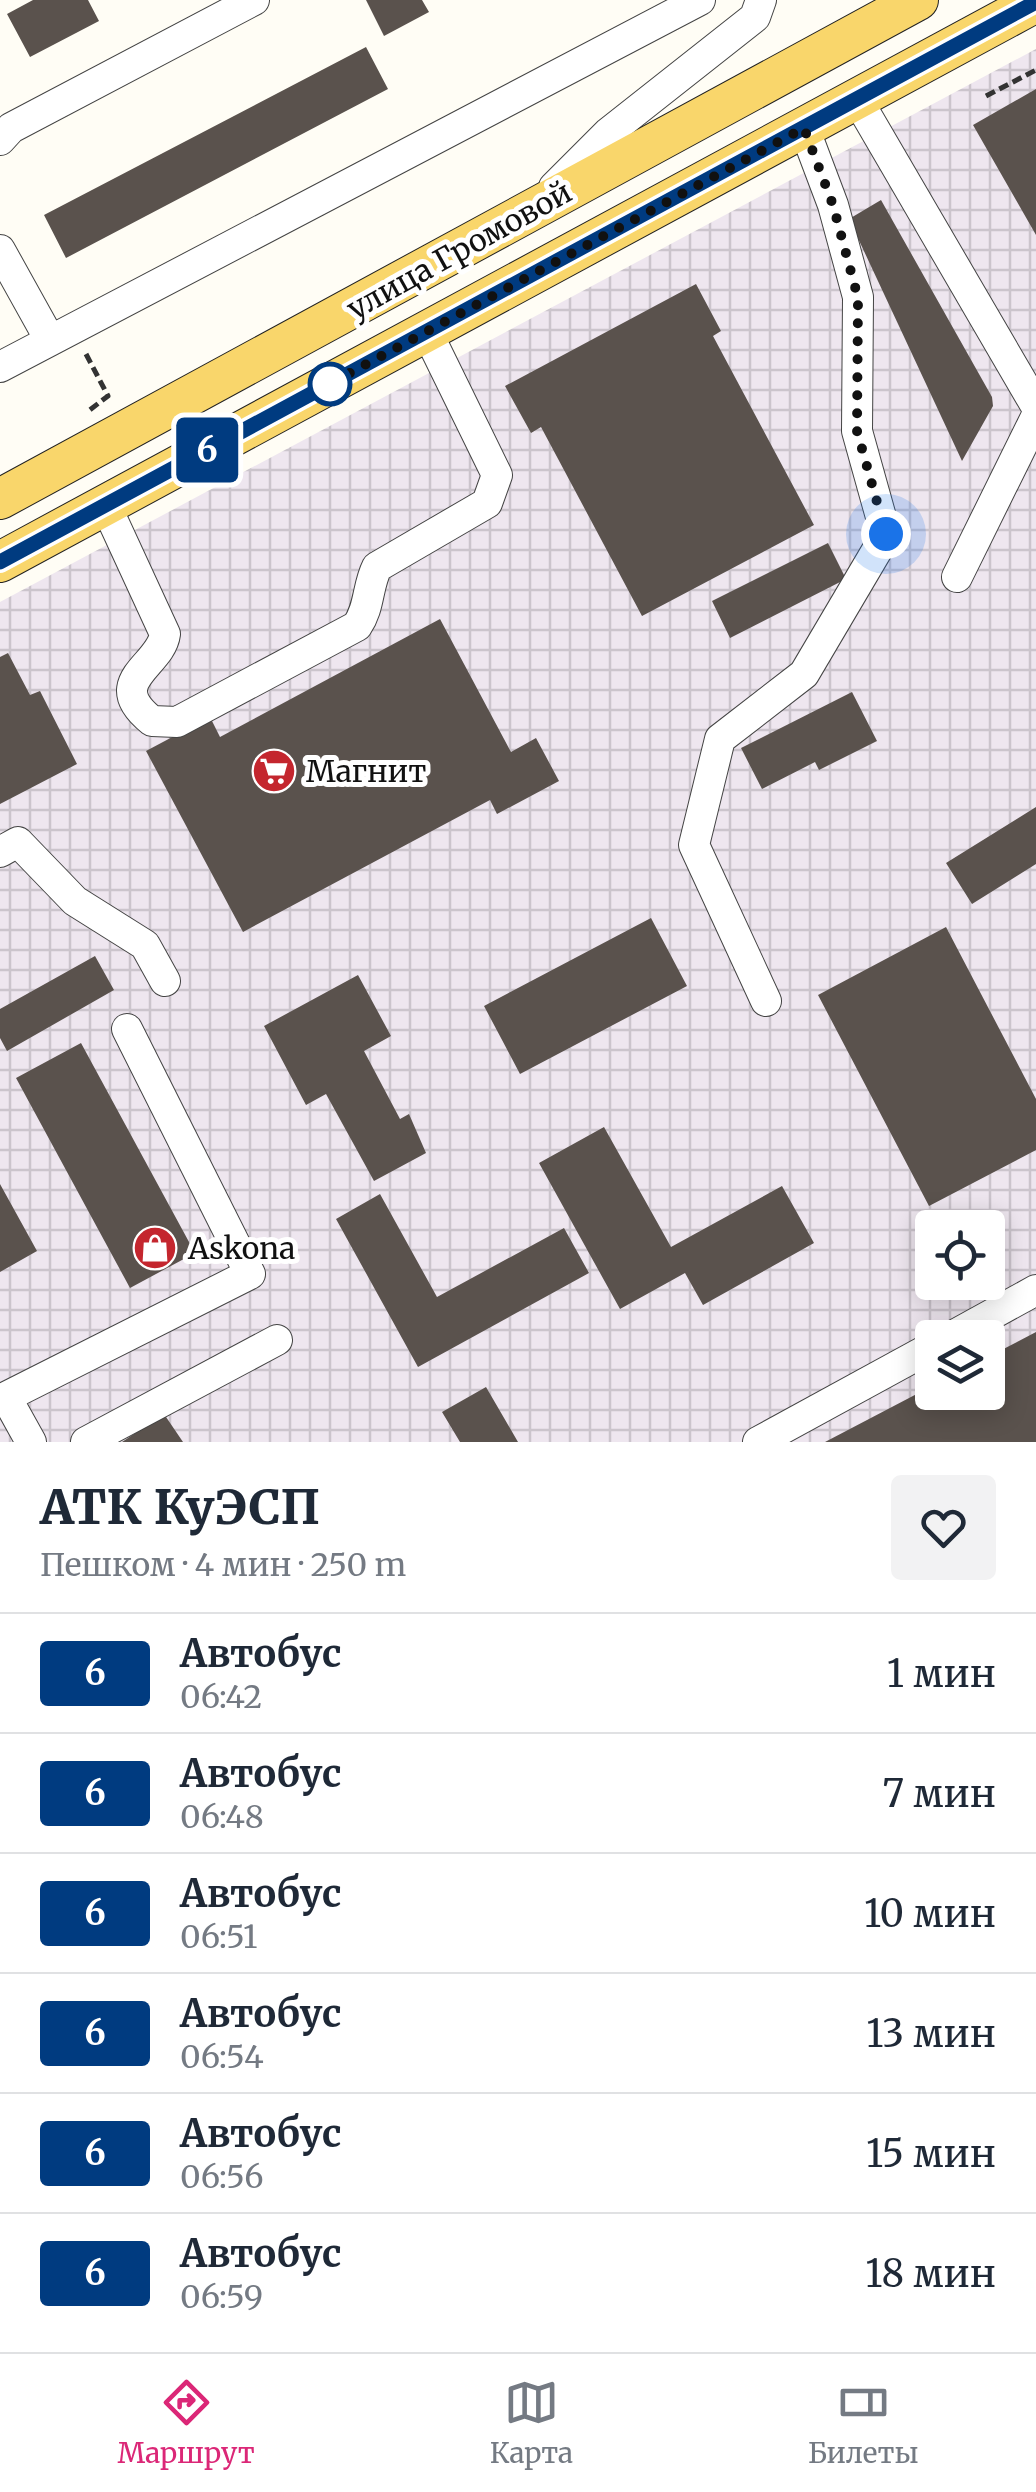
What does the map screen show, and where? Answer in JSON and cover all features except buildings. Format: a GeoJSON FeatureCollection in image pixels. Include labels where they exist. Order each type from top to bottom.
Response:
{"type":"FeatureCollection","features":[{"type":"Feature","properties":{"kind":"main road","name":"улица Громовой"},"geometry":{"type":"LineString","coordinates":[[0,499],[918,0]]}},
{"type":"Feature","properties":{"kind":"main road","name":"улица Громовой"},"geometry":{"type":"LineString","coordinates":[[0,562],[1036,2]]}},
{"type":"Feature","properties":{"kind":"lane"},"geometry":{"type":"LineString","coordinates":[[0,140],[11,128],[254,0]]}},
{"type":"Feature","properties":{"kind":"lane"},"geometry":{"type":"LineString","coordinates":[[0,367],[700,0]]}},
{"type":"Feature","properties":{"kind":"lane"},"geometry":{"type":"LineString","coordinates":[[529,212],[608,134],[755,17],[760,0]]}},
{"type":"Feature","properties":{"kind":"lane"},"geometry":{"type":"LineString","coordinates":[[857,99],[1036,406]]}},
{"type":"Feature","properties":{"kind":"lane"},"geometry":{"type":"LineString","coordinates":[[766,1001],[694,845],[720,739],[804,674],[886,534],[857,431],[858,298],[833,205],[804,128]]}},
{"type":"Feature","properties":{"kind":"lane"},"geometry":{"type":"LineString","coordinates":[[0,250],[50,340]]}},
{"type":"Feature","properties":{"kind":"lane"},"geometry":{"type":"LineString","coordinates":[[106,506],[165,634],[164,645],[138,669],[134,681],[137,704],[152,720],[177,722],[357,626],[368,610],[370,582],[377,567],[487,503],[496,490],[496,475],[427,332]]}},
{"type":"Feature","properties":{"kind":"lane"},"geometry":{"type":"LineString","coordinates":[[957,578],[1036,417]]}},
{"type":"Feature","properties":{"kind":"lane"},"geometry":{"type":"LineString","coordinates":[[0,852],[18,842],[76,901],[145,944],[165,980]]}},
{"type":"Feature","properties":{"kind":"lane"},"geometry":{"type":"LineString","coordinates":[[31,1442],[3,1398],[250,1274],[127,1030]]}},
{"type":"Feature","properties":{"kind":"lane"},"geometry":{"type":"LineString","coordinates":[[982,1320],[1036,1290]]}},
{"type":"Feature","properties":{"kind":"lane"},"geometry":{"type":"LineString","coordinates":[[86,1442],[277,1340]]}},
{"type":"Feature","properties":{"kind":"lane"},"geometry":{"type":"LineString","coordinates":[[758,1442],[915,1356]]}},
{"type":"Feature","properties":{"kind":"path"},"geometry":{"type":"LineString","coordinates":[[986,96],[1036,70]]}},
{"type":"Feature","properties":{"kind":"path"},"geometry":{"type":"LineString","coordinates":[[50,340],[80,342],[108,396],[77,418]]}},
{"type":"Feature","properties":{"kind":"shaded area"},"geometry":{"type":"Polygon","coordinates":[[[1036,49],[1036,1442],[0,1442],[0,602],[1036,49]]]}},
{"type":"Feature","properties":{"kind":"bus line","name":"6"},"geometry":{"type":"LineString","coordinates":[[0,562],[1036,2]]}},
{"type":"Feature","properties":{"kind":"place","name":"Магнит"},"geometry":{"type":"Point","coordinates":[274,771]}},
{"type":"Feature","properties":{"kind":"place","name":"Askona"},"geometry":{"type":"Point","coordinates":[155,1248]}},
{"type":"Feature","properties":{"kind":"route"},"geometry":{"type":"LineString","coordinates":[[330,384],[324,387],[804,128],[833,205],[858,298],[857,431],[886,534]]}}]}
